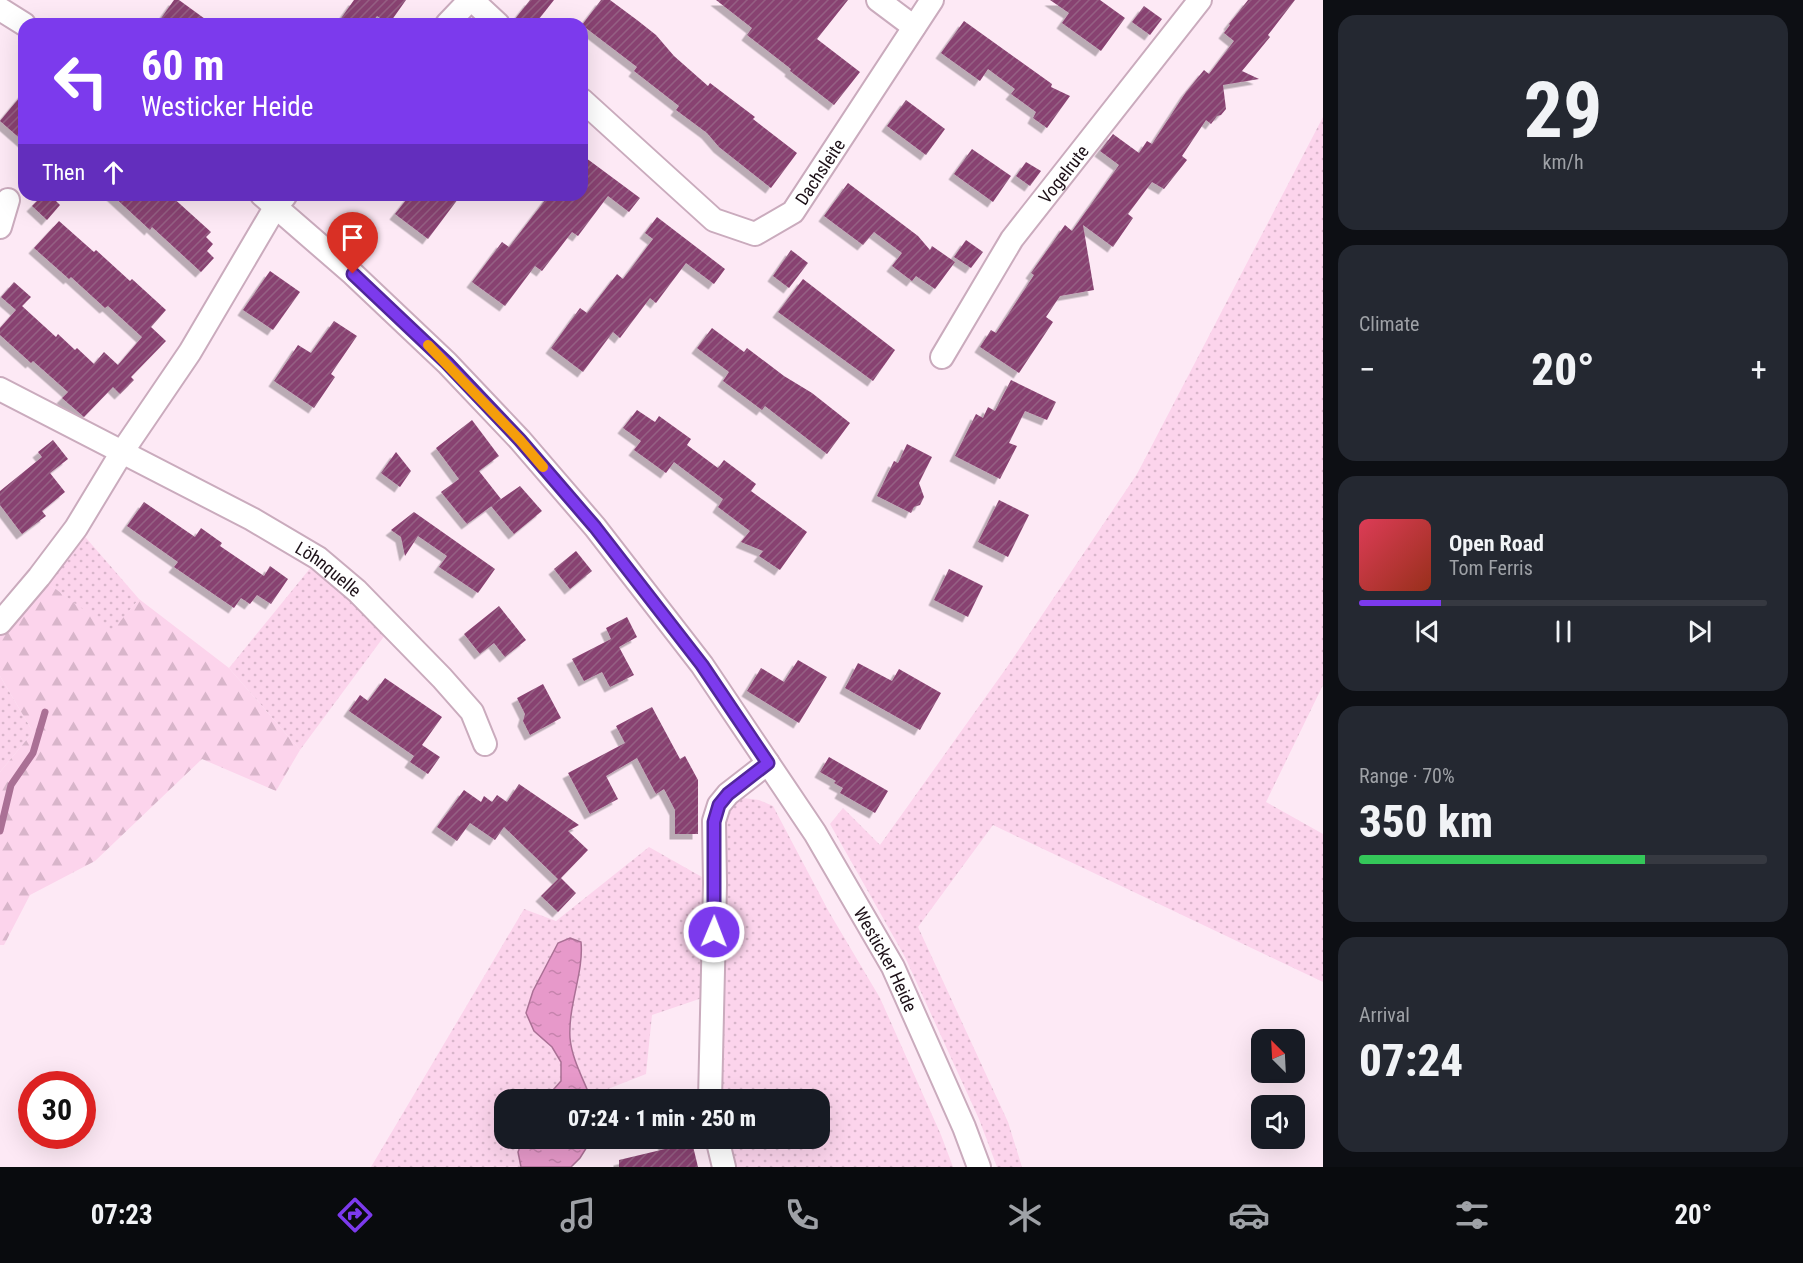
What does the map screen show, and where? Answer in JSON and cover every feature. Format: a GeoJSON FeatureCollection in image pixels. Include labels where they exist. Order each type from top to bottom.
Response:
{"type":"FeatureCollection","features":[{"type":"Feature","properties":{"kind":"street"},"geometry":{"type":"LineString","coordinates":[[453,18],[471,0],[491,18]]}},
{"type":"Feature","properties":{"kind":"street"},"geometry":{"type":"LineString","coordinates":[[878,0],[914,27]]}},
{"type":"Feature","properties":{"kind":"street","name":"Dachsleite"},"geometry":{"type":"LineString","coordinates":[[588,105],[714,220],[755,234],[793,212],[932,0]]}},
{"type":"Feature","properties":{"kind":"street","name":"Vogelrute"},"geometry":{"type":"LineString","coordinates":[[942,357],[1012,239],[1200,0]]}},
{"type":"Feature","properties":{"kind":"street"},"geometry":{"type":"LineString","coordinates":[[0,9],[18,20]]}},
{"type":"Feature","properties":{"kind":"street"},"geometry":{"type":"LineString","coordinates":[[0,227],[8,200]]}},
{"type":"Feature","properties":{"kind":"street"},"geometry":{"type":"LineString","coordinates":[[0,623],[76,528],[122,452],[190,352],[274,201]]}},
{"type":"Feature","properties":{"kind":"street","name":"Westicker Heide"},"geometry":{"type":"LineString","coordinates":[[277,201],[447,363],[520,440],[602,536],[717,687],[815,833],[893,967],[964,1127],[979,1167]]}},
{"type":"Feature","properties":{"kind":"street","name":"Löhnquelle"},"geometry":{"type":"LineString","coordinates":[[0,389],[252,519],[318,558],[357,591],[442,678],[472,712],[484,744]]}},
{"type":"Feature","properties":{"kind":"street"},"geometry":{"type":"LineString","coordinates":[[710,1089],[715,884],[714,822],[719,805],[728,794],[768,763]]}},
{"type":"Feature","properties":{"kind":"street"},"geometry":{"type":"LineString","coordinates":[[720,1149],[724,1167]]}},
{"type":"Feature","properties":{"kind":"green space"},"geometry":{"type":"Polygon","coordinates":[[[1323,117],[1323,685],[1266,802],[1323,834],[1323,982],[993,825],[918,927],[1008,1122],[1022,1167],[997,1167],[979,1119],[905,957],[830,824],[843,808],[880,845],[1007,667],[1137,474],[1323,117]]]}},
{"type":"Feature","properties":{"kind":"green space"},"geometry":{"type":"Polygon","coordinates":[[[80,531],[139,599],[112,632],[45,581],[80,531]]]}},
{"type":"Feature","properties":{"kind":"green space"},"geometry":{"type":"Polygon","coordinates":[[[312,566],[388,631],[300,750],[229,668],[312,566]]]}},
{"type":"Feature","properties":{"kind":"green space"},"geometry":{"type":"Polygon","coordinates":[[[45,581],[112,631],[139,599],[229,668],[300,750],[276,791],[202,759],[95,861],[30,895],[4,945],[0,945],[0,772],[33,732],[0,676],[0,634],[45,581]]]}},
{"type":"Feature","properties":{"kind":"green space"},"geometry":{"type":"Polygon","coordinates":[[[0,676],[33,732],[0,772],[0,676]]]}},
{"type":"Feature","properties":{"kind":"green space"},"geometry":{"type":"Polygon","coordinates":[[[743,798],[759,800],[773,806],[829,912],[880,998],[953,1167],[730,1167],[726,1149],[830,1149],[830,1089],[716,1089],[723,815],[743,798]]]}},
{"type":"Feature","properties":{"kind":"green space"},"geometry":{"type":"Polygon","coordinates":[[[649,847],[709,881],[711,995],[652,1015],[646,1074],[608,1089],[587,1089],[576,1064],[570,1039],[573,998],[534,1031],[551,1047],[562,1065],[561,1080],[558,1085],[554,1089],[494,1089],[494,1149],[519,1149],[521,1167],[371,1167],[524,909],[556,921],[649,847]]]}},
{"type":"Feature","properties":{"kind":"water"},"geometry":{"type":"Polygon","coordinates":[[[570,938],[581,942],[578,977],[571,1013],[570,1038],[576,1062],[587,1089],[554,1089],[561,1081],[561,1062],[552,1047],[534,1031],[526,1013],[533,991],[558,943],[570,938]]]}},
{"type":"Feature","properties":{"kind":"water"},"geometry":{"type":"Polygon","coordinates":[[[519,1149],[586,1149],[571,1167],[521,1167],[519,1149]]]}},
{"type":"Feature","properties":{"kind":"building"},"geometry":{"type":"Polygon","coordinates":[[[174,0],[179,0],[204,18],[161,18],[174,0]]]}},
{"type":"Feature","properties":{"kind":"building"},"geometry":{"type":"Polygon","coordinates":[[[354,0],[406,0],[393,18],[377,16],[376,18],[341,18],[354,0]]]}},
{"type":"Feature","properties":{"kind":"building"},"geometry":{"type":"Polygon","coordinates":[[[530,0],[554,0],[540,18],[516,18],[530,0]]]}},
{"type":"Feature","properties":{"kind":"building"},"geometry":{"type":"Polygon","coordinates":[[[601,0],[610,0],[656,35],[674,56],[708,86],[710,83],[797,153],[771,188],[719,147],[707,133],[676,110],[679,106],[634,71],[637,67],[588,30],[587,18],[601,0]]]}},
{"type":"Feature","properties":{"kind":"building"},"geometry":{"type":"Polygon","coordinates":[[[716,0],[848,0],[817,39],[860,72],[834,105],[747,35],[752,28],[716,0]]]}},
{"type":"Feature","properties":{"kind":"building"},"geometry":{"type":"Polygon","coordinates":[[[1050,0],[1100,0],[1125,18],[1101,51],[1062,23],[1069,13],[1050,0]]]}},
{"type":"Feature","properties":{"kind":"building"},"geometry":{"type":"Polygon","coordinates":[[[1248,0],[1295,0],[1268,35],[1270,37],[1242,71],[1259,79],[1223,85],[1226,109],[1211,124],[1206,120],[1182,156],[1187,160],[1164,189],[1152,182],[1128,214],[1133,218],[1113,247],[1083,225],[1094,290],[1060,296],[1046,317],[1053,322],[1019,373],[980,347],[991,330],[996,333],[1034,275],[1031,273],[1065,225],[1072,231],[1119,165],[1100,151],[1113,134],[1139,153],[1147,141],[1152,144],[1186,92],[1204,70],[1209,74],[1234,41],[1224,33],[1248,0]]]}},
{"type":"Feature","properties":{"kind":"building"},"geometry":{"type":"Polygon","coordinates":[[[1144,6],[1162,19],[1150,35],[1132,22],[1144,6]]]}},
{"type":"Feature","properties":{"kind":"building"},"geometry":{"type":"Polygon","coordinates":[[[964,21],[1052,84],[1051,87],[1070,96],[1047,128],[1033,118],[1036,112],[1011,94],[1015,89],[988,69],[980,81],[941,53],[964,21]]]}},
{"type":"Feature","properties":{"kind":"building"},"geometry":{"type":"Polygon","coordinates":[[[18,99],[18,137],[0,121],[18,99]]]}},
{"type":"Feature","properties":{"kind":"building"},"geometry":{"type":"Polygon","coordinates":[[[906,100],[945,129],[926,155],[887,126],[906,100]]]}},
{"type":"Feature","properties":{"kind":"building"},"geometry":{"type":"Polygon","coordinates":[[[972,149],[1011,176],[993,202],[954,174],[972,149]]]}},
{"type":"Feature","properties":{"kind":"building"},"geometry":{"type":"Polygon","coordinates":[[[588,159],[640,198],[629,212],[608,196],[578,236],[572,232],[542,271],[535,266],[505,306],[472,282],[502,242],[509,247],[544,201],[588,201],[588,159]]]}},
{"type":"Feature","properties":{"kind":"building"},"geometry":{"type":"Polygon","coordinates":[[[1026,162],[1041,171],[1030,186],[1016,176],[1026,162]]]}},
{"type":"Feature","properties":{"kind":"building"},"geometry":{"type":"Polygon","coordinates":[[[848,183],[918,236],[930,250],[932,246],[955,262],[935,289],[916,276],[912,281],[892,266],[902,253],[874,232],[863,245],[824,216],[848,183]]]}},
{"type":"Feature","properties":{"kind":"building"},"geometry":{"type":"Polygon","coordinates":[[[37,201],[56,201],[60,205],[47,220],[32,206],[37,201]]]}},
{"type":"Feature","properties":{"kind":"building"},"geometry":{"type":"Polygon","coordinates":[[[119,201],[177,201],[211,232],[206,237],[213,244],[207,251],[214,258],[201,272],[152,227],[150,230],[119,201]]]}},
{"type":"Feature","properties":{"kind":"building"},"geometry":{"type":"Polygon","coordinates":[[[405,201],[456,201],[428,239],[395,214],[405,201]]]}},
{"type":"Feature","properties":{"kind":"building"},"geometry":{"type":"Polygon","coordinates":[[[657,217],[725,269],[714,284],[686,263],[656,303],[650,298],[620,338],[613,332],[583,372],[551,348],[580,308],[587,313],[617,274],[623,279],[653,239],[645,233],[657,217]]]}},
{"type":"Feature","properties":{"kind":"building"},"geometry":{"type":"Polygon","coordinates":[[[59,221],[130,281],[132,279],[166,310],[151,327],[166,341],[131,377],[134,380],[120,394],[113,387],[84,417],[62,398],[68,392],[0,335],[0,328],[16,310],[1,297],[14,282],[31,297],[22,306],[56,337],[58,334],[94,364],[104,352],[118,365],[142,337],[108,306],[105,308],[34,248],[59,221]]]}},
{"type":"Feature","properties":{"kind":"building"},"geometry":{"type":"Polygon","coordinates":[[[966,240],[983,252],[971,268],[954,257],[966,240]]]}},
{"type":"Feature","properties":{"kind":"building"},"geometry":{"type":"Polygon","coordinates":[[[791,250],[808,263],[789,288],[773,276],[791,250]]]}},
{"type":"Feature","properties":{"kind":"building"},"geometry":{"type":"Polygon","coordinates":[[[270,271],[300,292],[273,330],[243,310],[270,271]]]}},
{"type":"Feature","properties":{"kind":"building"},"geometry":{"type":"Polygon","coordinates":[[[803,279],[895,350],[873,381],[778,312],[803,279]]]}},
{"type":"Feature","properties":{"kind":"building"},"geometry":{"type":"Polygon","coordinates":[[[334,321],[357,336],[331,374],[335,377],[314,408],[274,381],[298,345],[311,353],[334,321]]]}},
{"type":"Feature","properties":{"kind":"building"},"geometry":{"type":"Polygon","coordinates":[[[712,328],[744,352],[747,348],[784,376],[812,393],[850,423],[827,454],[765,406],[762,410],[723,381],[729,372],[697,348],[712,328]]]}},
{"type":"Feature","properties":{"kind":"building"},"geometry":{"type":"Polygon","coordinates":[[[1011,380],[1056,402],[1047,420],[1025,411],[1009,443],[1017,446],[1000,479],[955,456],[976,414],[983,418],[988,407],[995,411],[1011,380]]]}},
{"type":"Feature","properties":{"kind":"building"},"geometry":{"type":"Polygon","coordinates":[[[637,410],[655,422],[659,416],[691,439],[687,445],[718,468],[724,460],[756,484],[751,491],[807,532],[780,570],[759,556],[763,551],[741,542],[750,531],[718,507],[723,499],[674,462],[666,473],[634,450],[641,441],[623,428],[637,410]]]}},
{"type":"Feature","properties":{"kind":"building"},"geometry":{"type":"Polygon","coordinates":[[[472,420],[499,456],[479,471],[501,499],[467,524],[441,492],[459,479],[436,448],[472,420]]]}},
{"type":"Feature","properties":{"kind":"building"},"geometry":{"type":"Polygon","coordinates":[[[53,440],[68,459],[50,473],[65,492],[42,511],[46,516],[22,534],[0,505],[0,491],[42,457],[38,452],[53,440]]]}},
{"type":"Feature","properties":{"kind":"building"},"geometry":{"type":"Polygon","coordinates":[[[907,444],[932,457],[919,483],[924,497],[920,505],[914,507],[911,513],[877,496],[894,461],[898,463],[907,444]]]}},
{"type":"Feature","properties":{"kind":"building"},"geometry":{"type":"Polygon","coordinates":[[[396,452],[411,471],[400,487],[381,473],[396,452]]]}},
{"type":"Feature","properties":{"kind":"building"},"geometry":{"type":"Polygon","coordinates":[[[520,486],[542,511],[514,534],[491,506],[520,486]]]}},
{"type":"Feature","properties":{"kind":"building"},"geometry":{"type":"Polygon","coordinates":[[[999,500],[1029,515],[1008,557],[978,542],[999,500]]]}},
{"type":"Feature","properties":{"kind":"building"},"geometry":{"type":"Polygon","coordinates":[[[144,502],[195,537],[201,528],[222,543],[220,546],[264,576],[270,566],[288,579],[271,604],[257,595],[250,604],[241,598],[234,608],[174,567],[178,562],[127,526],[144,502]]]}},
{"type":"Feature","properties":{"kind":"building"},"geometry":{"type":"Polygon","coordinates":[[[414,512],[495,569],[478,593],[439,567],[447,556],[418,536],[405,556],[401,537],[391,530],[414,512]]]}},
{"type":"Feature","properties":{"kind":"building"},"geometry":{"type":"Polygon","coordinates":[[[576,551],[592,571],[570,589],[554,569],[576,551]]]}},
{"type":"Feature","properties":{"kind":"building"},"geometry":{"type":"Polygon","coordinates":[[[949,569],[983,586],[968,617],[934,600],[949,569]]]}},
{"type":"Feature","properties":{"kind":"building"},"geometry":{"type":"Polygon","coordinates":[[[499,606],[526,640],[505,657],[494,643],[480,654],[464,634],[499,606]]]}},
{"type":"Feature","properties":{"kind":"building"},"geometry":{"type":"Polygon","coordinates":[[[627,617],[637,637],[619,647],[634,675],[610,687],[602,672],[584,681],[572,659],[611,639],[606,628],[627,617]]]}},
{"type":"Feature","properties":{"kind":"building"},"geometry":{"type":"Polygon","coordinates":[[[798,660],[827,677],[799,723],[747,691],[761,668],[784,682],[798,660]]]}},
{"type":"Feature","properties":{"kind":"building"},"geometry":{"type":"Polygon","coordinates":[[[858,663],[892,681],[899,669],[941,693],[920,730],[845,688],[858,663]]]}},
{"type":"Feature","properties":{"kind":"building"},"geometry":{"type":"Polygon","coordinates":[[[385,678],[442,717],[422,745],[440,757],[428,774],[410,762],[414,756],[349,711],[360,695],[368,701],[385,678]]]}},
{"type":"Feature","properties":{"kind":"building"},"geometry":{"type":"Polygon","coordinates":[[[543,684],[561,718],[530,735],[523,721],[525,714],[517,698],[543,684]]]}},
{"type":"Feature","properties":{"kind":"building"},"geometry":{"type":"Polygon","coordinates":[[[652,707],[680,759],[685,756],[698,780],[698,834],[675,834],[675,810],[664,789],[656,794],[637,758],[606,776],[618,799],[590,814],[568,773],[625,743],[616,726],[652,707]]]}},
{"type":"Feature","properties":{"kind":"building"},"geometry":{"type":"Polygon","coordinates":[[[829,757],[888,791],[875,813],[840,793],[843,788],[820,772],[829,757]]]}},
{"type":"Feature","properties":{"kind":"building"},"geometry":{"type":"Polygon","coordinates":[[[519,784],[579,825],[568,831],[588,850],[561,878],[576,893],[558,912],[541,896],[558,879],[504,827],[495,840],[470,823],[457,841],[437,827],[464,790],[481,802],[484,796],[492,802],[497,795],[507,802],[519,784]]]}},
{"type":"Feature","properties":{"kind":"building"},"geometry":{"type":"Polygon","coordinates":[[[665,1149],[694,1149],[698,1167],[619,1167],[619,1160],[665,1149]]]}},
{"type":"Feature","properties":{"kind":"waterway"},"geometry":{"type":"LineString","coordinates":[[0,831],[11,785],[33,753],[45,712]]}},
{"type":"Feature","properties":{"kind":"slow traffic"},"geometry":{"type":"LineString","coordinates":[[428,345],[543,467]]}},
{"type":"Feature","properties":{"kind":"route"},"geometry":{"type":"LineString","coordinates":[[353,274],[447,363],[520,440],[595,527],[702,665],[768,763],[728,794],[719,805],[714,822],[714,932]]}}]}
